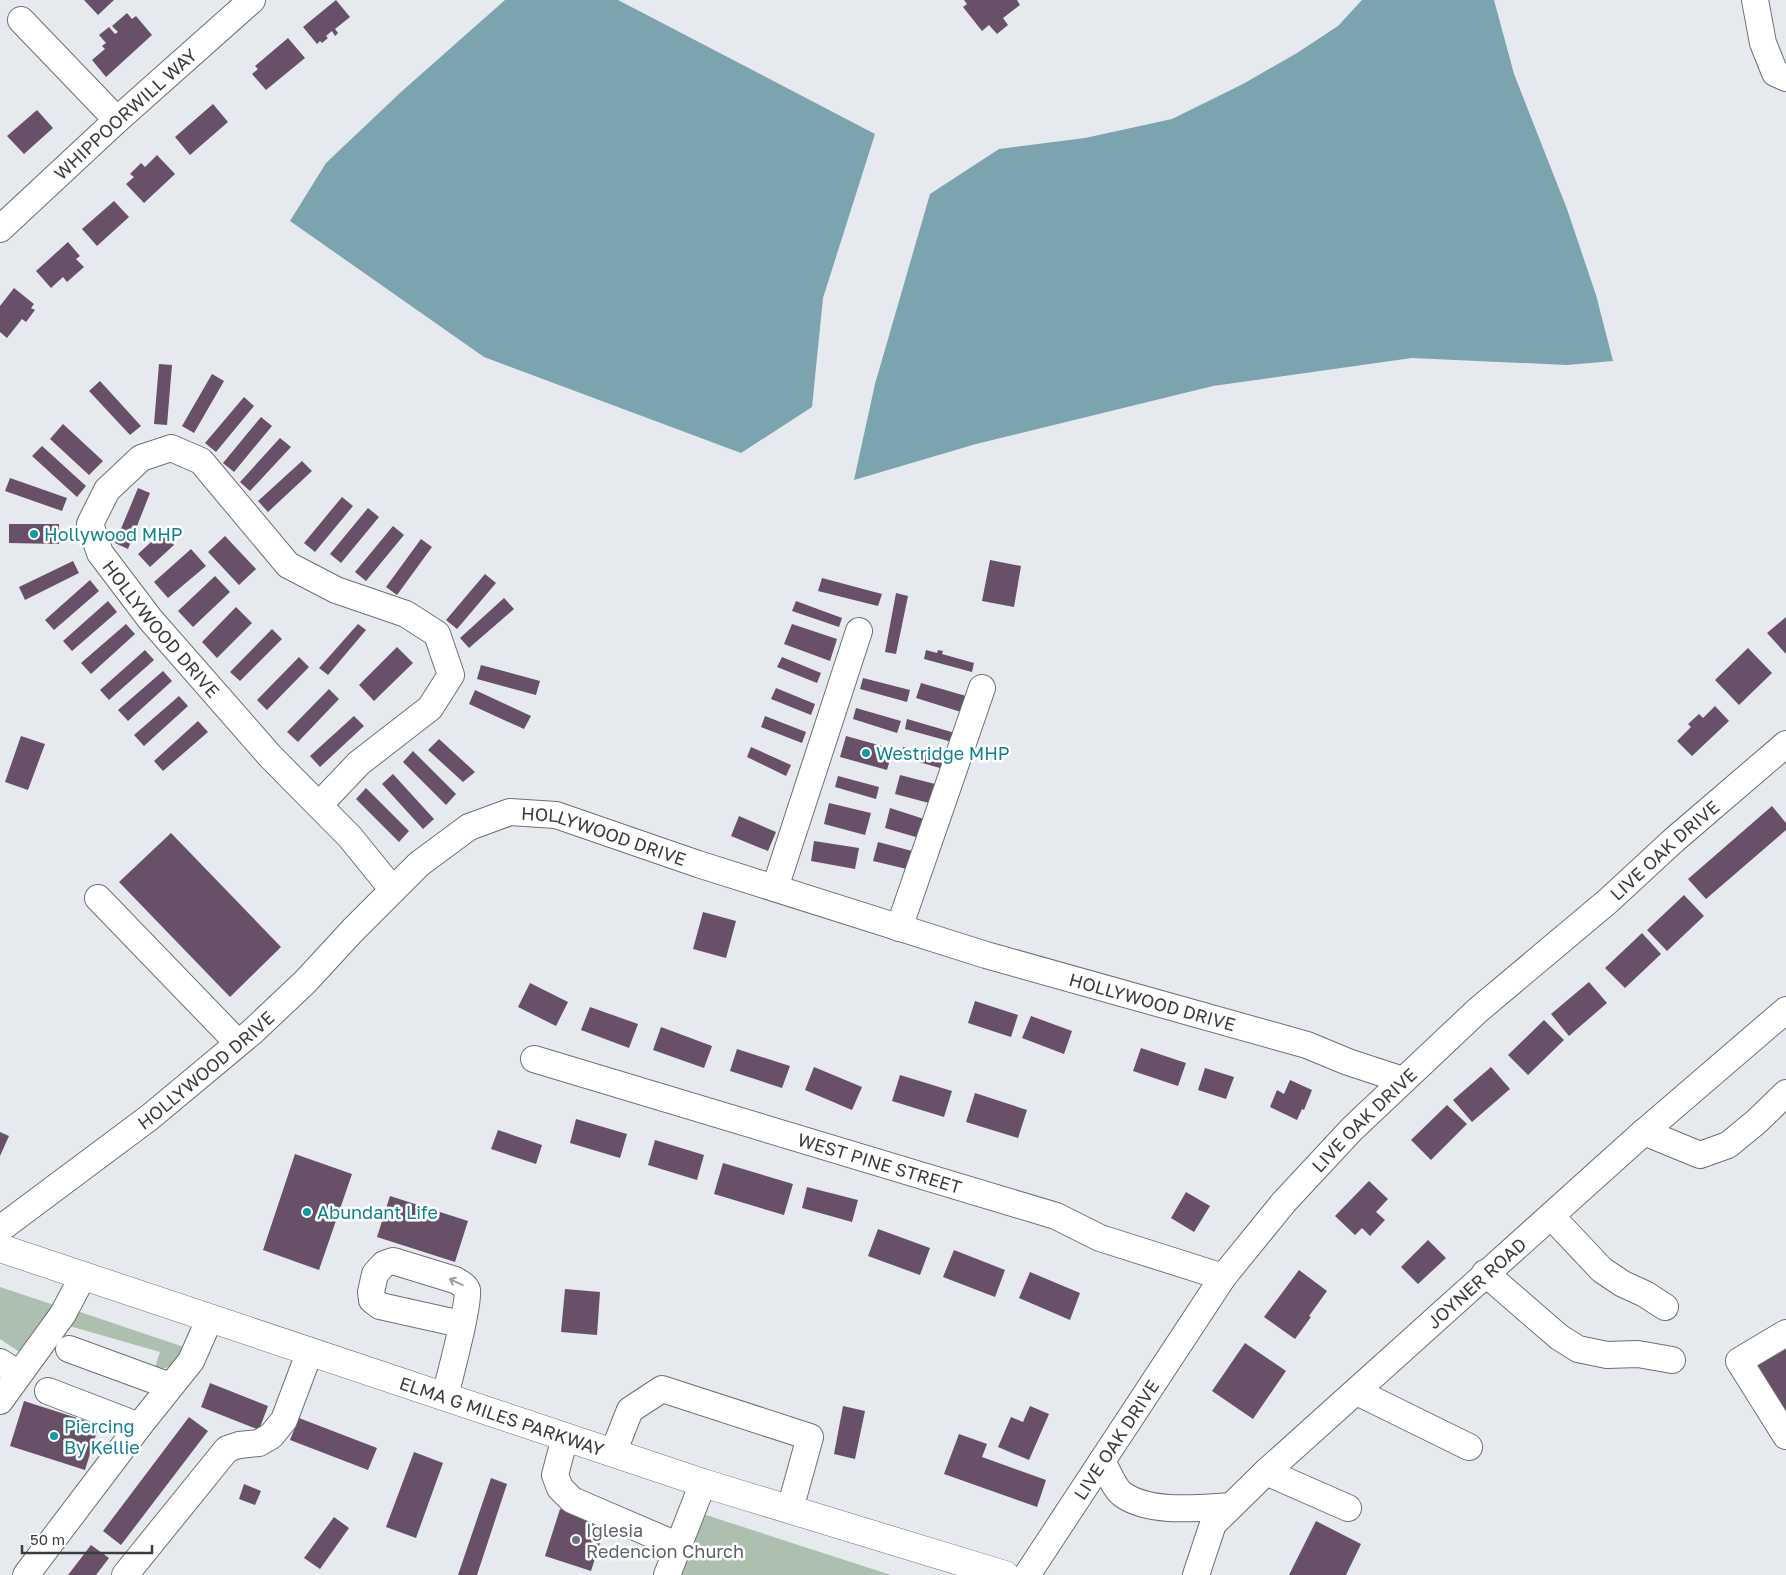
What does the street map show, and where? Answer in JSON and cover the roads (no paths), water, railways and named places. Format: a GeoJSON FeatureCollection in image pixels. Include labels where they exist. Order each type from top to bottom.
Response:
{"type":"FeatureCollection","features":[{"type":"Feature","properties":{"kind":"main road","name":"ELMA G MILES PARKWAY"},"geometry":{"type":"LineString","coordinates":[[0,1248],[703,1483],[1006,1575]]}},
{"type":"Feature","properties":{"kind":"street","name":"WHIPPOORWILL WAY"},"geometry":{"type":"LineString","coordinates":[[0,229],[252,0]]}},
{"type":"Feature","properties":{"kind":"street"},"geometry":{"type":"LineString","coordinates":[[1755,0],[1762,43],[1775,73],[1786,78]]}},
{"type":"Feature","properties":{"kind":"street"},"geometry":{"type":"LineString","coordinates":[[21,20],[118,120]]}},
{"type":"Feature","properties":{"kind":"street","name":"HOLLYWOOD DRIVE"},"geometry":{"type":"LineString","coordinates":[[319,805],[359,763],[430,708],[451,675],[437,634],[406,614],[336,590],[288,565],[201,461],[171,448],[141,458],[108,490],[90,524],[100,553],[150,619],[270,756],[350,837],[393,890]]}},
{"type":"Feature","properties":{"kind":"street"},"geometry":{"type":"LineString","coordinates":[[775,888],[859,631]]}},
{"type":"Feature","properties":{"kind":"street"},"geometry":{"type":"LineString","coordinates":[[899,928],[982,688]]}},
{"type":"Feature","properties":{"kind":"street","name":"LIVE OAK DRIVE"},"geometry":{"type":"LineString","coordinates":[[1027,1575],[1223,1277],[1284,1202],[1352,1129],[1477,1010],[1608,901],[1674,840],[1786,744]]}},
{"type":"Feature","properties":{"kind":"street","name":"HOLLYWOOD DRIVE"},"geometry":{"type":"LineString","coordinates":[[0,1229],[150,1117],[238,1043],[305,982],[353,930],[419,864],[470,827],[510,812],[556,815],[698,864],[899,928],[986,955],[1307,1045],[1348,1062],[1403,1080]]}},
{"type":"Feature","properties":{"kind":"street"},"geometry":{"type":"LineString","coordinates":[[98,898],[238,1043]]}},
{"type":"Feature","properties":{"kind":"street","name":"JOYNER ROAD"},"geometry":{"type":"LineString","coordinates":[[1196,1575],[1213,1524],[1266,1472],[1357,1392],[1485,1273],[1644,1132],[1786,1010]]}},
{"type":"Feature","properties":{"kind":"street","name":"WEST PINE STREET"},"geometry":{"type":"LineString","coordinates":[[534,1059],[1056,1216],[1100,1238],[1223,1277]]}},
{"type":"Feature","properties":{"kind":"street"},"geometry":{"type":"LineString","coordinates":[[1644,1132],[1700,1154],[1728,1145],[1756,1122],[1786,1093]]}},
{"type":"Feature","properties":{"kind":"street"},"geometry":{"type":"LineString","coordinates":[[1550,1216],[1602,1270],[1623,1284],[1646,1294],[1665,1307]]}},
{"type":"Feature","properties":{"kind":"street"},"geometry":{"type":"LineString","coordinates":[[1485,1273],[1560,1337],[1578,1349],[1607,1355],[1638,1354],[1672,1360]]}},
{"type":"Feature","properties":{"kind":"street"},"geometry":{"type":"LineString","coordinates":[[0,1401],[10,1368],[63,1314],[83,1276]]}},
{"type":"Feature","properties":{"kind":"street"},"geometry":{"type":"LineString","coordinates":[[26,1575],[191,1361],[210,1318]]}},
{"type":"Feature","properties":{"kind":"street"},"geometry":{"type":"LineString","coordinates":[[445,1396],[461,1324]]}},
{"type":"Feature","properties":{"kind":"street"},"geometry":{"type":"LineString","coordinates":[[1786,1334],[1739,1361],[1786,1436]]}},
{"type":"Feature","properties":{"kind":"street"},"geometry":{"type":"LineString","coordinates":[[69,1349],[170,1386]]}},
{"type":"Feature","properties":{"kind":"street"},"geometry":{"type":"LineString","coordinates":[[125,1575],[227,1449],[239,1445],[259,1443],[271,1436],[284,1420],[310,1351]]}},
{"type":"Feature","properties":{"kind":"street"},"geometry":{"type":"LineString","coordinates":[[613,1453],[630,1410],[662,1389],[810,1437],[790,1509]]}},
{"type":"Feature","properties":{"kind":"street"},"geometry":{"type":"LineString","coordinates":[[48,1391],[139,1426]]}},
{"type":"Feature","properties":{"kind":"street"},"geometry":{"type":"LineString","coordinates":[[1357,1392],[1468,1447]]}},
{"type":"Feature","properties":{"kind":"street"},"geometry":{"type":"LineString","coordinates":[[565,1437],[555,1475],[560,1488],[572,1500],[678,1546]]}},
{"type":"Feature","properties":{"kind":"street"},"geometry":{"type":"LineString","coordinates":[[1102,1461],[1120,1493],[1140,1504],[1173,1507],[1231,1506]]}},
{"type":"Feature","properties":{"kind":"street"},"geometry":{"type":"LineString","coordinates":[[1266,1472],[1348,1508]]}},
{"type":"Feature","properties":{"kind":"street"},"geometry":{"type":"LineString","coordinates":[[668,1575],[703,1483]]}},
{"type":"Feature","properties":{"kind":"water"},"geometry":{"type":"Polygon","coordinates":[[[505,0],[618,0],[875,134],[823,298],[812,407],[741,453],[484,357],[290,221],[326,163],[401,92],[505,0]]]}},
{"type":"Feature","properties":{"kind":"water"},"geometry":{"type":"Polygon","coordinates":[[[1362,0],[1494,0],[1514,74],[1567,209],[1596,295],[1613,361],[1567,365],[1412,358],[1213,386],[976,444],[854,480],[875,384],[930,194],[999,149],[1085,138],[1172,119],[1243,84],[1297,53],[1338,26],[1362,0]]]}},
{"type":"Feature","properties":{"kind":"place","name":"Hollywood MHP"},"geometry":{"type":"Point","coordinates":[34,534]}},
{"type":"Feature","properties":{"kind":"place","name":"Westridge MHP"},"geometry":{"type":"Point","coordinates":[866,753]}},
{"type":"Feature","properties":{"kind":"place","name":"Abundant Life"},"geometry":{"type":"Point","coordinates":[307,1212]}},
{"type":"Feature","properties":{"kind":"place","name":"Piercing By Kellie"},"geometry":{"type":"Point","coordinates":[54,1436]}},
{"type":"Feature","properties":{"kind":"place","name":"Iglesia Redencion Church"},"geometry":{"type":"Point","coordinates":[576,1540]}}]}
